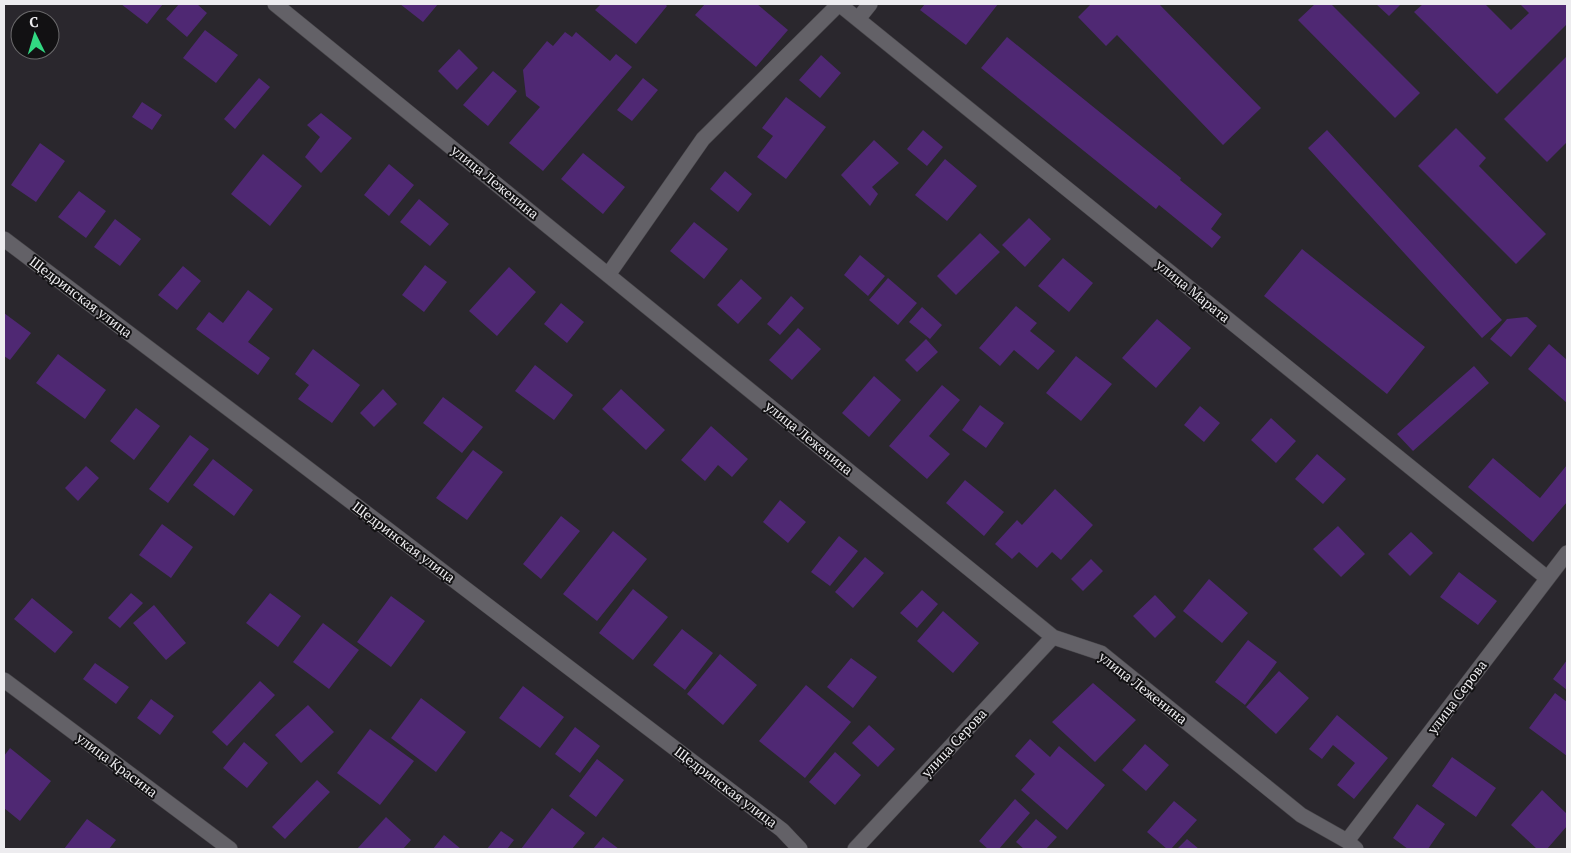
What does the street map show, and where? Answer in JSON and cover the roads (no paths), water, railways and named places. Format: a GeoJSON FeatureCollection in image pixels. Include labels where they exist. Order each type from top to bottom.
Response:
{"type":"FeatureCollection","features":[{"type":"Feature","properties":{"kind":"street","name":"улица Леженина"},"geometry":{"type":"LineString","coordinates":[[275,4],[1053,637],[1101,653],[1301,815],[1352,845]]}},
{"type":"Feature","properties":{"kind":"street"},"geometry":{"type":"LineString","coordinates":[[608,275],[703,139],[839,4]]}},
{"type":"Feature","properties":{"kind":"street","name":"улица Марата"},"geometry":{"type":"LineString","coordinates":[[839,4],[1547,578]]}},
{"type":"Feature","properties":{"kind":"street"},"geometry":{"type":"LineString","coordinates":[[858,19],[870,4]]}},
{"type":"Feature","properties":{"kind":"street","name":"Щедринская улица"},"geometry":{"type":"LineString","coordinates":[[4,239],[282,448],[782,830],[800,849]]}},
{"type":"Feature","properties":{"kind":"street","name":"улица Серова"},"geometry":{"type":"LineString","coordinates":[[1352,845],[1567,553]]}},
{"type":"Feature","properties":{"kind":"street","name":"улица Серова"},"geometry":{"type":"LineString","coordinates":[[855,849],[1053,637]]}},
{"type":"Feature","properties":{"kind":"street","name":"улица Красина"},"geometry":{"type":"LineString","coordinates":[[4,680],[230,849]]}}]}
